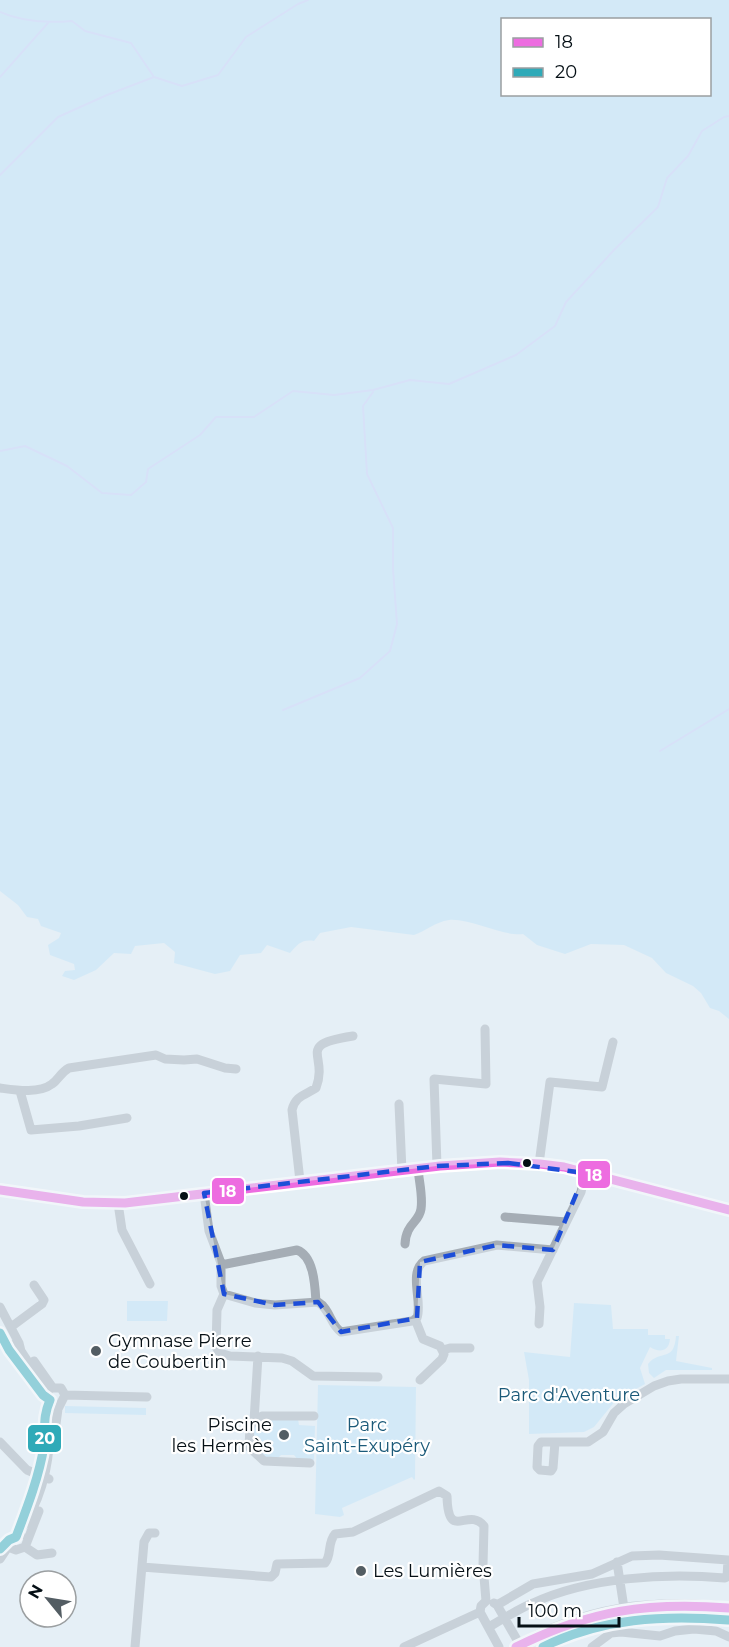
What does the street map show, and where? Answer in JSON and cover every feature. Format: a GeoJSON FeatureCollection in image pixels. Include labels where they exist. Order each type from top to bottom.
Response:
{"type":"FeatureCollection","features":[{"type":"Feature","properties":{"kind":"main road"},"geometry":{"type":"LineString","coordinates":[[518,1646],[580,1619],[624,1608],[670,1604],[729,1608]]}},
{"type":"Feature","properties":{"kind":"street"},"geometry":{"type":"LineString","coordinates":[[437,1167],[434,1079],[486,1084],[485,1029]]}},
{"type":"Feature","properties":{"kind":"street"},"geometry":{"type":"LineString","coordinates":[[300,1181],[293,1104],[297,1098],[316,1088],[318,1081],[316,1058],[320,1046],[330,1040],[353,1036]]}},
{"type":"Feature","properties":{"kind":"street"},"geometry":{"type":"LineString","coordinates":[[539,1164],[550,1082],[602,1087],[613,1042]]}},
{"type":"Feature","properties":{"kind":"street"},"geometry":{"type":"LineString","coordinates":[[0,1088],[20,1091],[47,1087],[54,1083],[60,1073],[69,1068],[156,1055],[165,1059],[197,1059],[236,1069]]}},
{"type":"Feature","properties":{"kind":"street"},"geometry":{"type":"LineString","coordinates":[[20,1091],[31,1130],[78,1126],[127,1118]]}},
{"type":"Feature","properties":{"kind":"street"},"geometry":{"type":"LineString","coordinates":[[399,1104],[402,1171]]}},
{"type":"Feature","properties":{"kind":"street"},"geometry":{"type":"LineString","coordinates":[[0,1190],[83,1202],[118,1203],[300,1181],[437,1167],[508,1163],[539,1164],[585,1173],[729,1210]]}},
{"type":"Feature","properties":{"kind":"street"},"geometry":{"type":"LineString","coordinates":[[405,1244],[408,1227],[416,1221],[421,1209],[418,1169]]}},
{"type":"Feature","properties":{"kind":"street"},"geometry":{"type":"LineString","coordinates":[[539,1324],[540,1307],[537,1282],[581,1192],[585,1173]]}},
{"type":"Feature","properties":{"kind":"street"},"geometry":{"type":"LineString","coordinates":[[204,1193],[209,1231],[221,1265],[221,1286],[224,1294],[218,1310],[216,1347],[220,1353],[230,1356],[282,1358],[292,1361],[313,1376],[378,1377]]}},
{"type":"Feature","properties":{"kind":"street"},"geometry":{"type":"LineString","coordinates":[[118,1203],[122,1230],[150,1284]]}},
{"type":"Feature","properties":{"kind":"street"},"geometry":{"type":"LineString","coordinates":[[505,1217],[566,1222]]}},
{"type":"Feature","properties":{"kind":"street"},"geometry":{"type":"LineString","coordinates":[[443,1350],[435,1343],[423,1339],[415,1320],[419,1312],[417,1273],[419,1264],[497,1245],[553,1250]]}},
{"type":"Feature","properties":{"kind":"street"},"geometry":{"type":"LineString","coordinates":[[221,1265],[301,1251],[305,1254],[313,1277],[316,1302]]}},
{"type":"Feature","properties":{"kind":"street"},"geometry":{"type":"LineString","coordinates":[[11,1327],[42,1304],[44,1300],[33,1285]]}},
{"type":"Feature","properties":{"kind":"street"},"geometry":{"type":"LineString","coordinates":[[224,1294],[255,1303],[275,1305],[316,1302],[324,1305],[336,1328],[341,1332],[415,1320]]}},
{"type":"Feature","properties":{"kind":"street"},"geometry":{"type":"LineString","coordinates":[[0,1306],[21,1351],[50,1394],[54,1404],[62,1399],[147,1397]]}},
{"type":"Feature","properties":{"kind":"street"},"geometry":{"type":"LineString","coordinates":[[0,1335],[9,1344],[15,1346],[19,1343]]}},
{"type":"Feature","properties":{"kind":"street"},"geometry":{"type":"LineString","coordinates":[[443,1350],[470,1348]]}},
{"type":"Feature","properties":{"kind":"street"},"geometry":{"type":"LineString","coordinates":[[420,1380],[442,1359],[443,1350]]}},
{"type":"Feature","properties":{"kind":"street"},"geometry":{"type":"LineString","coordinates":[[258,1356],[254,1420],[250,1427],[249,1447],[264,1461],[310,1463]]}},
{"type":"Feature","properties":{"kind":"street"},"geometry":{"type":"LineString","coordinates":[[555,1442],[588,1442],[596,1438],[603,1432],[619,1408],[654,1386],[681,1379],[729,1379]]}},
{"type":"Feature","properties":{"kind":"street"},"geometry":{"type":"LineString","coordinates":[[0,1566],[17,1543],[46,1479],[56,1446],[56,1416],[62,1399],[61,1388],[50,1394]]}},
{"type":"Feature","properties":{"kind":"street"},"geometry":{"type":"LineString","coordinates":[[46,1479],[51,1446],[50,1394]]}},
{"type":"Feature","properties":{"kind":"street"},"geometry":{"type":"LineString","coordinates":[[254,1420],[262,1416],[314,1416]]}},
{"type":"Feature","properties":{"kind":"street"},"geometry":{"type":"LineString","coordinates":[[0,1442],[27,1470],[46,1479]]}},
{"type":"Feature","properties":{"kind":"street"},"geometry":{"type":"LineString","coordinates":[[142,1567],[269,1578],[275,1573],[277,1563],[325,1563],[329,1558],[330,1540],[335,1534],[352,1532],[439,1491],[447,1496],[447,1513],[450,1518],[476,1520],[484,1526],[483,1565],[486,1601],[481,1606],[480,1612],[499,1647]]}},
{"type":"Feature","properties":{"kind":"street"},"geometry":{"type":"LineString","coordinates":[[0,1533],[37,1555],[52,1553]]}},
{"type":"Feature","properties":{"kind":"street"},"geometry":{"type":"LineString","coordinates":[[135,1647],[146,1537],[149,1533],[155,1533]]}},
{"type":"Feature","properties":{"kind":"street"},"geometry":{"type":"LineString","coordinates":[[0,1559],[17,1543]]}},
{"type":"Feature","properties":{"kind":"street"},"geometry":{"type":"LineString","coordinates":[[489,1627],[533,1602],[567,1591],[620,1580],[661,1576],[725,1578],[728,1574],[728,1560],[659,1555],[632,1556],[580,1578],[533,1584],[497,1605]]}},
{"type":"Feature","properties":{"kind":"street"},"geometry":{"type":"LineString","coordinates":[[617,1562],[624,1608]]}},
{"type":"Feature","properties":{"kind":"street"},"geometry":{"type":"LineString","coordinates":[[486,1601],[497,1605],[518,1646]]}},
{"type":"Feature","properties":{"kind":"street"},"geometry":{"type":"LineString","coordinates":[[404,1647],[480,1612]]}},
{"type":"Feature","properties":{"kind":"street"},"geometry":{"type":"LineString","coordinates":[[592,1647],[611,1634],[621,1632],[660,1636],[675,1631],[694,1629],[716,1631],[729,1637]]}},
{"type":"Feature","properties":{"kind":"highlighted area"},"geometry":{"type":"Polygon","coordinates":[[[508,1163],[585,1173],[553,1250],[497,1245],[420,1262],[417,1318],[341,1332],[318,1302],[275,1305],[224,1294],[204,1193],[437,1166],[508,1163]]]}},
{"type":"Feature","properties":{"kind":"green space"},"geometry":{"type":"Polygon","coordinates":[[[0,0],[729,0],[729,1019],[719,1011],[710,1008],[701,993],[693,986],[666,973],[652,958],[624,945],[591,944],[565,954],[537,945],[523,934],[506,933],[457,920],[439,923],[414,935],[351,927],[320,933],[314,941],[300,943],[290,953],[267,945],[261,953],[240,955],[230,971],[215,974],[174,963],[175,952],[164,943],[135,946],[131,954],[114,953],[96,970],[74,980],[62,976],[65,971],[75,970],[74,964],[50,955],[48,945],[59,938],[61,933],[41,926],[38,919],[27,917],[18,905],[0,891],[0,0]]]}},
{"type":"Feature","properties":{"kind":"green space"},"geometry":{"type":"Polygon","coordinates":[[[127,1301],[168,1301],[167,1321],[127,1321],[127,1301]]]}},
{"type":"Feature","properties":{"kind":"green space","name":"Parc d'Aventure"},"geometry":{"type":"Polygon","coordinates":[[[574,1303],[611,1305],[613,1329],[648,1329],[648,1335],[665,1335],[665,1339],[670,1339],[668,1347],[657,1350],[650,1347],[640,1368],[645,1384],[616,1400],[594,1427],[584,1432],[529,1434],[529,1380],[524,1352],[570,1357],[574,1303]]]}},
{"type":"Feature","properties":{"kind":"green space"},"geometry":{"type":"Polygon","coordinates":[[[676,1336],[679,1336],[676,1361],[712,1368],[712,1370],[666,1370],[654,1378],[649,1373],[648,1364],[672,1350],[676,1336]]]}},
{"type":"Feature","properties":{"kind":"green space","name":"Parc Saint-Exupéry"},"geometry":{"type":"Polygon","coordinates":[[[318,1385],[416,1387],[415,1479],[412,1477],[342,1508],[344,1515],[340,1517],[315,1514],[318,1385]]]}},
{"type":"Feature","properties":{"kind":"green space"},"geometry":{"type":"Polygon","coordinates":[[[65,1406],[146,1408],[146,1415],[65,1413],[65,1406]]]}},
{"type":"Feature","properties":{"kind":"green space","name":"Piscine les Hermès"},"geometry":{"type":"Polygon","coordinates":[[[298,1419],[299,1425],[315,1426],[314,1460],[298,1460],[294,1455],[281,1455],[277,1459],[266,1458],[253,1445],[253,1427],[262,1420],[298,1419]]]}},
{"type":"Feature","properties":{"kind":"waterway"},"geometry":{"type":"LineString","coordinates":[[0,12],[36,21],[72,21],[85,31],[131,43],[154,77],[182,86],[218,75],[246,37],[308,0]]}},
{"type":"Feature","properties":{"kind":"waterway"},"geometry":{"type":"LineString","coordinates":[[0,77],[48,23]]}},
{"type":"Feature","properties":{"kind":"waterway"},"geometry":{"type":"LineString","coordinates":[[0,175],[58,117],[154,77]]}},
{"type":"Feature","properties":{"kind":"waterway"},"geometry":{"type":"LineString","coordinates":[[0,451],[25,446],[67,466],[102,493],[131,495],[146,482],[148,469],[200,435],[216,417],[254,417],[293,391],[334,395],[373,390],[410,380],[449,384],[516,355],[555,326],[566,302],[658,207],[667,178],[688,156],[702,131],[729,116]]}},
{"type":"Feature","properties":{"kind":"waterway"},"geometry":{"type":"LineString","coordinates":[[283,710],[360,678],[390,651],[397,624],[393,528],[367,474],[363,406],[373,392]]}},
{"type":"Feature","properties":{"kind":"waterway"},"geometry":{"type":"LineString","coordinates":[[660,751],[729,709]]}},
{"type":"Feature","properties":{"kind":"transit line","name":"18"},"geometry":{"type":"LineString","coordinates":[[0,1190],[83,1202],[125,1203],[440,1166],[500,1162],[564,1167],[729,1210]]}},
{"type":"Feature","properties":{"kind":"transit line","name":"20"},"geometry":{"type":"LineString","coordinates":[[0,1333],[9,1350],[43,1395],[50,1400],[45,1418],[42,1458],[32,1492],[16,1537],[0,1549]]}},
{"type":"Feature","properties":{"kind":"transit line","name":"18"},"geometry":{"type":"LineString","coordinates":[[516,1647],[569,1624],[620,1611],[671,1606],[729,1608]]}},
{"type":"Feature","properties":{"kind":"transit line","name":"20"},"geometry":{"type":"LineString","coordinates":[[543,1647],[565,1637],[610,1624],[680,1618],[728,1620]]}},
{"type":"Feature","properties":{"kind":"place","name":"Gymnase Pierre de Coubertin"},"geometry":{"type":"Point","coordinates":[96,1351]}},
{"type":"Feature","properties":{"kind":"place","name":"Piscine les Hermès"},"geometry":{"type":"Point","coordinates":[284,1435]}},
{"type":"Feature","properties":{"kind":"place","name":"Les Lumières"},"geometry":{"type":"Point","coordinates":[361,1571]}}]}
